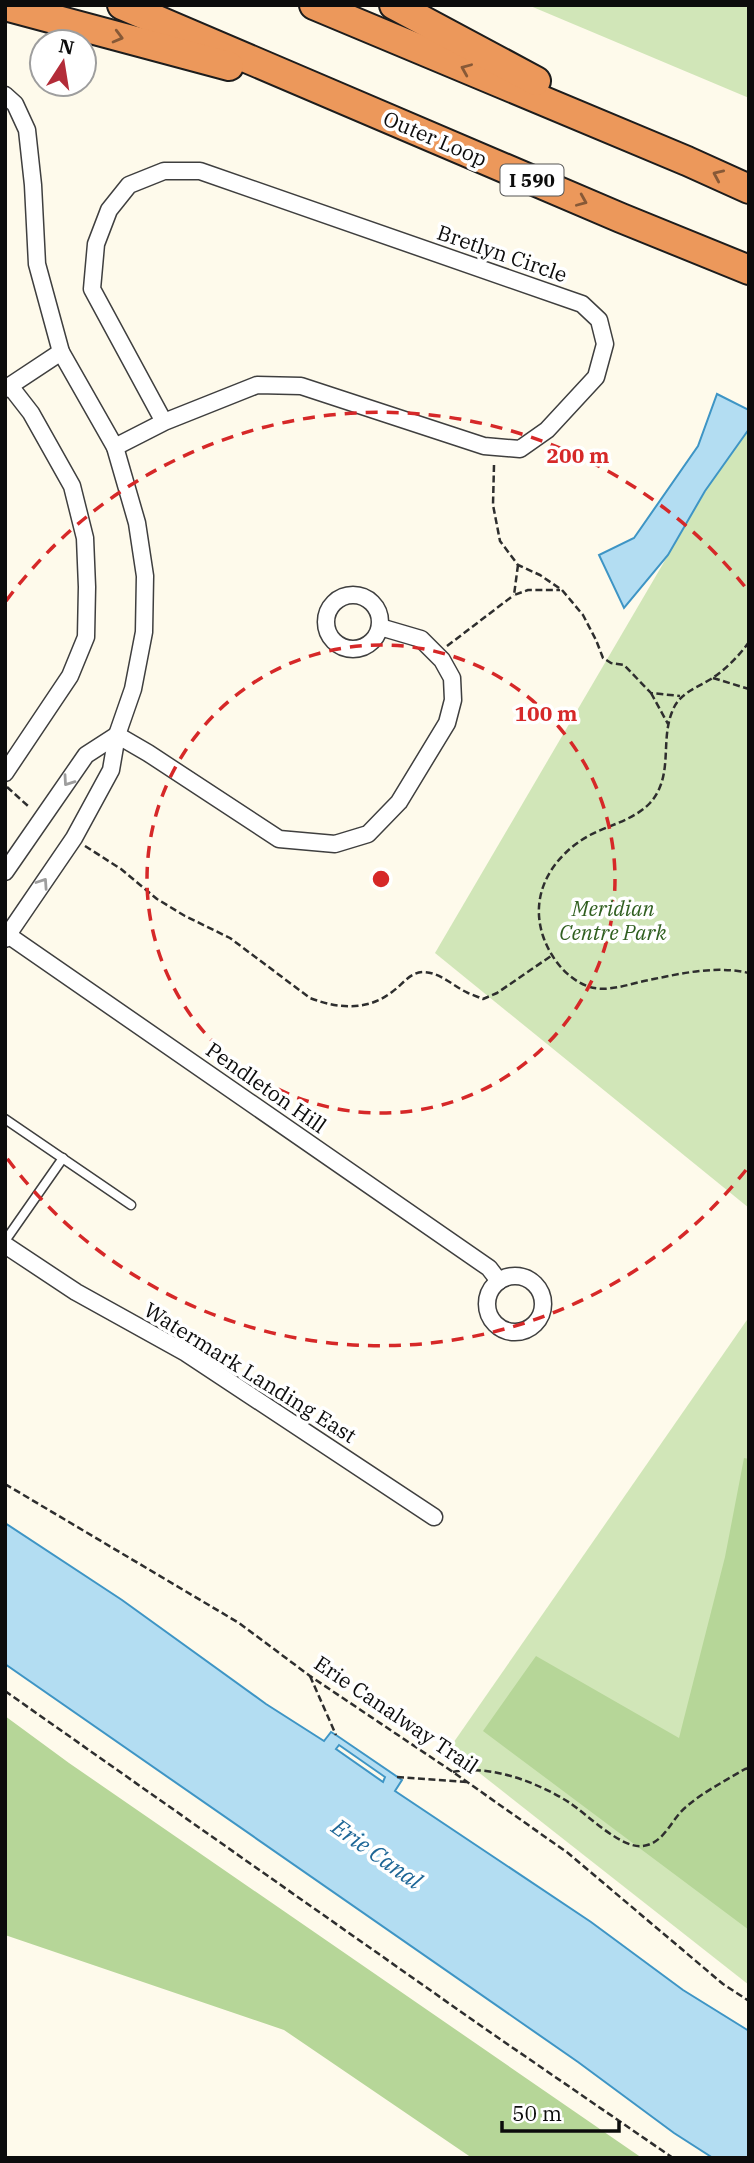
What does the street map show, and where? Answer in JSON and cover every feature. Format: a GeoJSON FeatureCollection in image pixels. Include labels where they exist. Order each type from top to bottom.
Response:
{"type":"FeatureCollection","features":[{"type":"Feature","properties":{"kind":"highway","name":"Outer Loop"},"geometry":{"type":"LineString","coordinates":[[122,5],[749,270]]}},
{"type":"Feature","properties":{"kind":"highway"},"geometry":{"type":"LineString","coordinates":[[314,5],[749,189]]}},
{"type":"Feature","properties":{"kind":"highway"},"geometry":{"type":"LineString","coordinates":[[394,5],[687,161]]}},
{"type":"Feature","properties":{"kind":"highway"},"geometry":{"type":"LineString","coordinates":[[5,6],[316,88]]}},
{"type":"Feature","properties":{"kind":"street"},"geometry":{"type":"LineString","coordinates":[[5,95],[15,104],[27,130],[37,264],[61,352],[115,447],[137,523],[145,576],[144,632],[133,690],[117,735],[111,770],[74,838],[6,936]]}},
{"type":"Feature","properties":{"kind":"street","name":"Bretlyn Circle"},"geometry":{"type":"LineString","coordinates":[[115,447],[164,422],[257,385],[301,386],[484,446],[520,449],[547,430],[596,377],[605,344],[599,320],[582,304],[200,171],[164,171],[129,185],[109,210],[96,244],[92,289],[164,422]]}},
{"type":"Feature","properties":{"kind":"street"},"geometry":{"type":"LineString","coordinates":[[5,773],[70,676],[86,637],[85,538],[72,486],[31,413],[8,387],[61,352]]}},
{"type":"Feature","properties":{"kind":"street"},"geometry":{"type":"LineString","coordinates":[[117,735],[278,839],[335,844],[368,834],[400,802],[447,723],[453,700],[452,678],[436,654],[421,639],[380,627]]}},
{"type":"Feature","properties":{"kind":"street"},"geometry":{"type":"LineString","coordinates":[[5,872],[86,755],[117,735]]}},
{"type":"Feature","properties":{"kind":"street","name":"Pendleton Hill"},"geometry":{"type":"LineString","coordinates":[[6,936],[489,1268],[499,1281]]}},
{"type":"Feature","properties":{"kind":"street","name":"Watermark Landing East"},"geometry":{"type":"LineString","coordinates":[[5,1243],[76,1292],[186,1353],[434,1517]]}},
{"type":"Feature","properties":{"kind":"lane"},"geometry":{"type":"LineString","coordinates":[[5,1119],[131,1205]]}},
{"type":"Feature","properties":{"kind":"lane"},"geometry":{"type":"LineString","coordinates":[[5,1243],[63,1158]]}},
{"type":"Feature","properties":{"kind":"path"},"geometry":{"type":"LineString","coordinates":[[494,465],[493,506],[500,541],[518,565],[540,575],[562,590],[583,615],[603,658],[625,666],[651,693],[668,724]]}},
{"type":"Feature","properties":{"kind":"path"},"geometry":{"type":"LineString","coordinates":[[514,595],[518,565]]}},
{"type":"Feature","properties":{"kind":"path"},"geometry":{"type":"LineString","coordinates":[[436,654],[514,595],[528,590],[562,590]]}},
{"type":"Feature","properties":{"kind":"path"},"geometry":{"type":"LineString","coordinates":[[749,642],[743,651],[713,678],[681,696],[676,702],[668,724],[664,776],[660,788],[649,804],[633,816],[575,844],[561,857],[546,877],[537,911],[551,956],[575,979],[587,986],[610,989],[703,971],[730,969],[749,973]]}},
{"type":"Feature","properties":{"kind":"path"},"geometry":{"type":"LineString","coordinates":[[713,678],[749,689]]}},
{"type":"Feature","properties":{"kind":"path"},"geometry":{"type":"LineString","coordinates":[[651,693],[681,696]]}},
{"type":"Feature","properties":{"kind":"path"},"geometry":{"type":"LineString","coordinates":[[6,787],[28,806]]}},
{"type":"Feature","properties":{"kind":"path"},"geometry":{"type":"LineString","coordinates":[[85,846],[121,869],[158,899],[230,938],[310,998],[322,1003],[354,1008],[373,1004],[391,993],[412,974],[422,972],[431,973],[466,993],[484,999],[518,980],[551,956]]}},
{"type":"Feature","properties":{"kind":"path","name":"Erie Canalway Trail"},"geometry":{"type":"LineString","coordinates":[[5,1484],[239,1623],[310,1676],[468,1782],[568,1853],[723,1984],[749,2001]]}},
{"type":"Feature","properties":{"kind":"path"},"geometry":{"type":"LineString","coordinates":[[310,1676],[336,1735]]}},
{"type":"Feature","properties":{"kind":"path"},"geometry":{"type":"LineString","coordinates":[[5,1691],[673,2158]]}},
{"type":"Feature","properties":{"kind":"path"},"geometry":{"type":"LineString","coordinates":[[453,1772],[468,1769],[493,1770],[549,1791],[616,1837],[628,1844],[643,1846],[659,1840],[684,1808],[747,1768]]}},
{"type":"Feature","properties":{"kind":"path"},"geometry":{"type":"LineString","coordinates":[[397,1777],[468,1782]]}},
{"type":"Feature","properties":{"kind":"green space"},"geometry":{"type":"Polygon","coordinates":[[[528,5],[749,5],[749,98],[528,5]]]}},
{"type":"Feature","properties":{"kind":"green space","name":"Meridian Centre Park"},"geometry":{"type":"Polygon","coordinates":[[[749,417],[749,1208],[435,953],[749,417]]]}},
{"type":"Feature","properties":{"kind":"green space"},"geometry":{"type":"Polygon","coordinates":[[[749,1317],[749,1985],[449,1749],[749,1317]]]}},
{"type":"Feature","properties":{"kind":"green space"},"geometry":{"type":"Polygon","coordinates":[[[744,1458],[749,1459],[749,1930],[483,1731],[536,1656],[679,1738],[725,1557],[744,1458]]]}},
{"type":"Feature","properties":{"kind":"green space"},"geometry":{"type":"Polygon","coordinates":[[[5,1716],[69,1763],[642,2158],[472,2158],[284,2030],[5,1935],[5,1716]]]}},
{"type":"Feature","properties":{"kind":"water"},"geometry":{"type":"Polygon","coordinates":[[[717,394],[749,410],[749,429],[705,491],[668,555],[624,608],[599,555],[634,538],[698,446],[717,394]]]}},
{"type":"Feature","properties":{"kind":"water","name":"Erie Canal"},"geometry":{"type":"Polygon","coordinates":[[[5,1523],[122,1600],[266,1704],[324,1741],[331,1732],[402,1780],[395,1791],[591,1922],[683,1990],[749,2031],[749,2158],[713,2158],[674,2133],[578,2062],[5,1664],[5,1523]],[[339,1745],[336,1749],[383,1782],[385,1777],[339,1745]]]}}]}
